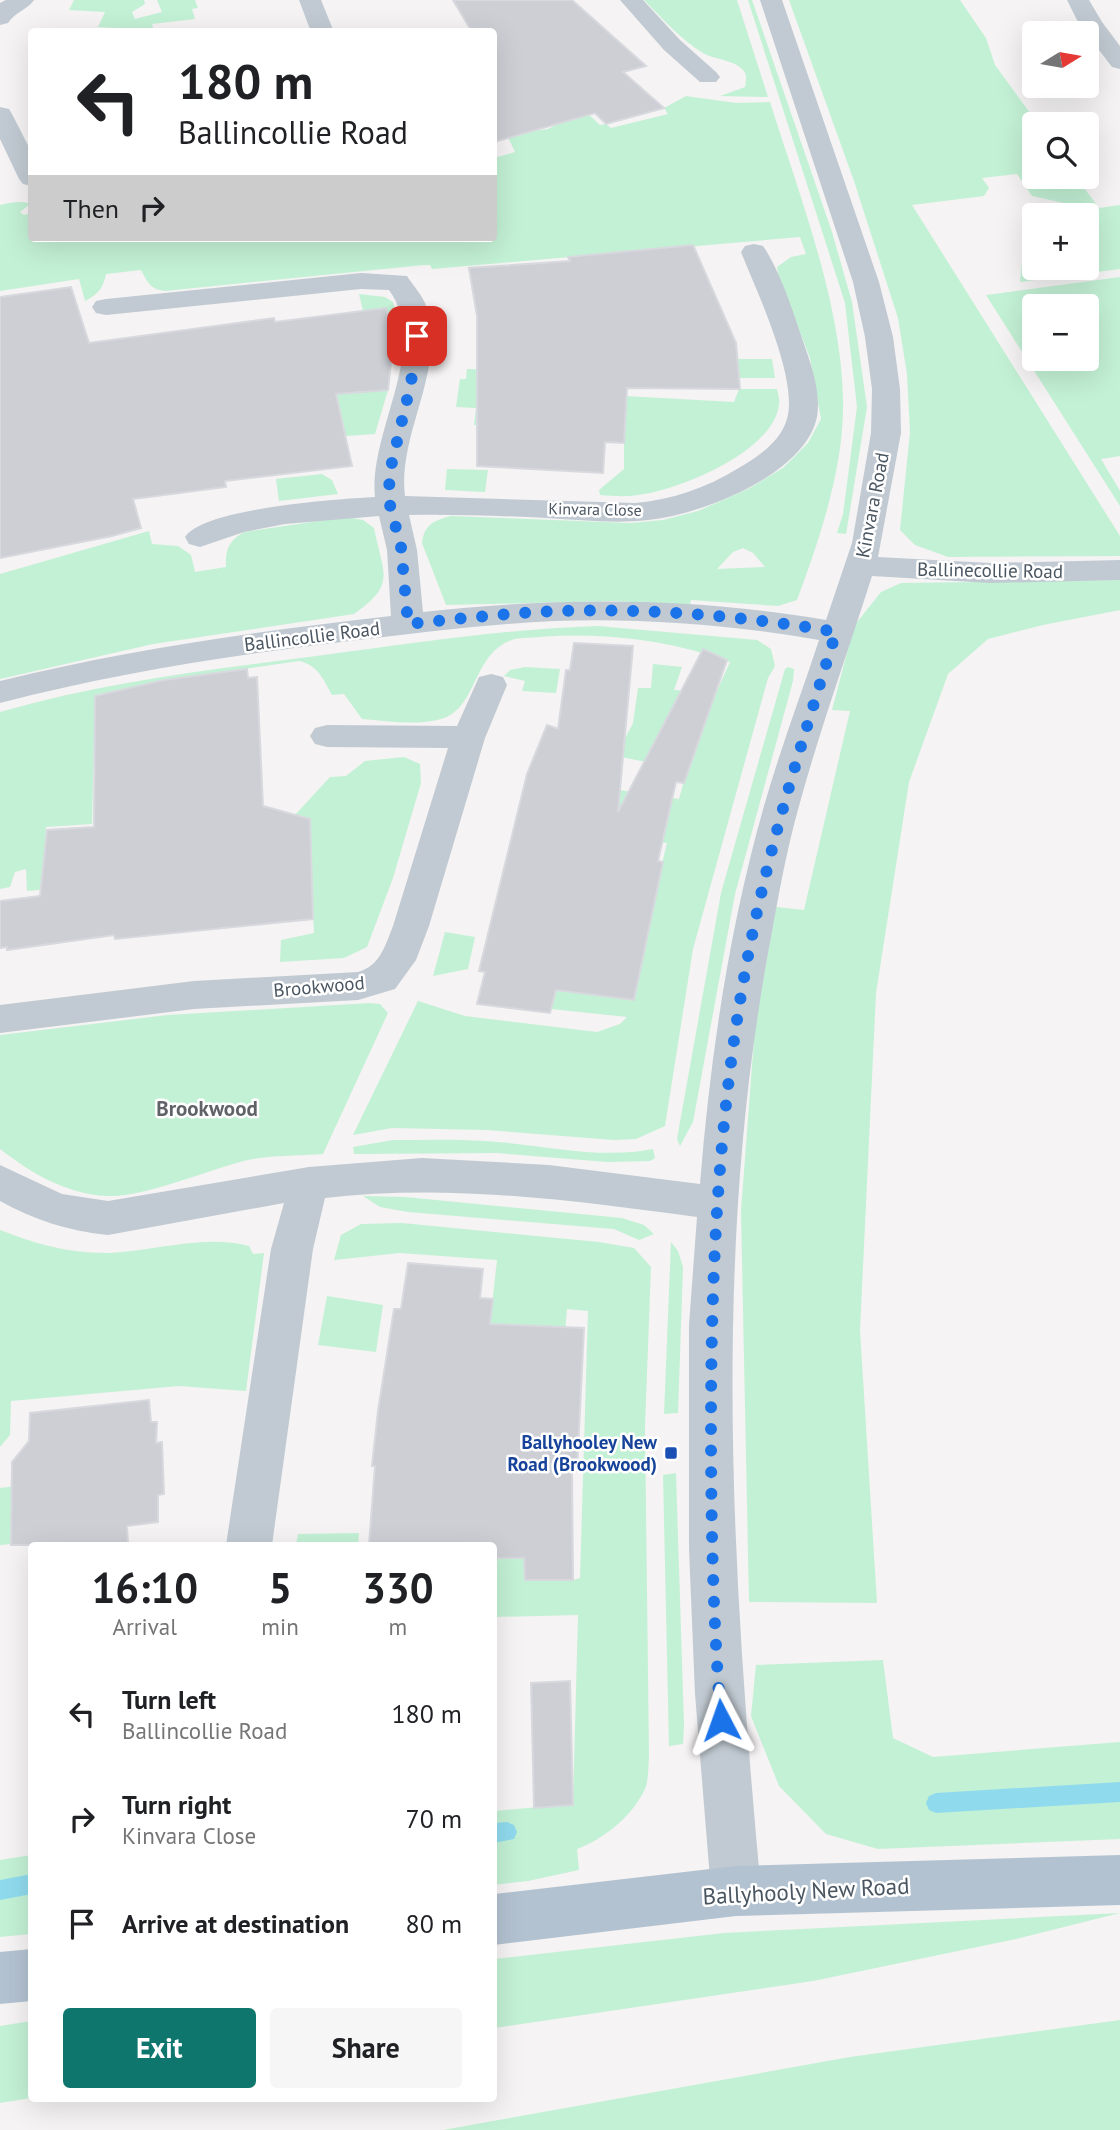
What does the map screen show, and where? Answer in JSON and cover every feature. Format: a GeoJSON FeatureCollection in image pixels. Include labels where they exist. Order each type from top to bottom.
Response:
{"type":"FeatureCollection","features":[{"type":"Feature","properties":{"kind":"main road","name":"Ballyhooly New Road"},"geometry":{"type":"LineString","coordinates":[[497,1920],[736,1891],[1120,1880]]}},
{"type":"Feature","properties":{"kind":"main road"},"geometry":{"type":"LineString","coordinates":[[0,1978],[28,1975]]}},
{"type":"Feature","properties":{"kind":"street"},"geometry":{"type":"LineString","coordinates":[[310,0],[321,28]]}},
{"type":"Feature","properties":{"kind":"street"},"geometry":{"type":"LineString","coordinates":[[631,0],[672,45],[708,77]]}},
{"type":"Feature","properties":{"kind":"street","name":"Kinvara Road"},"geometry":{"type":"LineString","coordinates":[[736,1891],[719,1694],[712,1549],[710,1325],[727,1091],[752,938],[781,807],[867,542],[886,433],[886,389],[866,282],[771,0]]}},
{"type":"Feature","properties":{"kind":"street"},"geometry":{"type":"LineString","coordinates":[[1077,0],[1091,24],[1120,62]]}},
{"type":"Feature","properties":{"kind":"street"},"geometry":{"type":"LineString","coordinates":[[0,114],[28,171]]}},
{"type":"Feature","properties":{"kind":"street","name":"Kinvara Close"},"geometry":{"type":"LineString","coordinates":[[200,537],[248,520],[342,507],[390,505],[639,511],[663,509],[699,499],[765,465],[788,444],[802,419],[802,388],[794,357],[754,252]]}},
{"type":"Feature","properties":{"kind":"street"},"geometry":{"type":"LineString","coordinates":[[106,307],[361,281],[397,282],[411,300],[417,336],[411,383],[389,475],[390,505],[401,547],[408,624]]}},
{"type":"Feature","properties":{"kind":"street","name":"Ballinecollie Road"},"geometry":{"type":"LineString","coordinates":[[860,565],[889,569],[1043,572],[1120,570]]}},
{"type":"Feature","properties":{"kind":"street","name":"Ballincollie Road"},"geometry":{"type":"LineString","coordinates":[[0,692],[153,656],[408,624],[513,614],[616,611],[727,619],[836,632]]}},
{"type":"Feature","properties":{"kind":"street","name":"Brookwood"},"geometry":{"type":"LineString","coordinates":[[0,1019],[194,995],[358,986],[382,979],[398,960],[411,926],[468,738],[491,685]]}},
{"type":"Feature","properties":{"kind":"street"},"geometry":{"type":"LineString","coordinates":[[327,736],[374,734],[468,738]]}},
{"type":"Feature","properties":{"kind":"street"},"geometry":{"type":"LineString","coordinates":[[0,1181],[36,1202],[75,1216],[108,1218],[309,1183],[380,1176],[442,1175],[503,1179],[717,1203]]}},
{"type":"Feature","properties":{"kind":"street"},"geometry":{"type":"LineString","coordinates":[[249,1542],[292,1249],[309,1183]]}},
{"type":"Feature","properties":{"kind":"green space"},"geometry":{"type":"Polygon","coordinates":[[[74,0],[144,0],[145,4],[132,12],[135,19],[162,12],[157,0],[195,0],[198,8],[192,9],[195,19],[152,24],[153,28],[98,27],[105,12],[69,10],[74,0]]]}},
{"type":"Feature","properties":{"kind":"green space"},"geometry":{"type":"Polygon","coordinates":[[[644,0],[737,0],[768,97],[720,96],[745,87],[744,71],[735,64],[708,55],[695,47],[644,0]]]}},
{"type":"Feature","properties":{"kind":"green space"},"geometry":{"type":"Polygon","coordinates":[[[748,0],[752,0],[832,232],[852,302],[867,407],[846,534],[837,533],[843,514],[857,407],[845,303],[748,0]]]}},
{"type":"Feature","properties":{"kind":"green space"},"geometry":{"type":"Polygon","coordinates":[[[789,0],[960,0],[986,38],[995,65],[1029,112],[1022,112],[1022,181],[1017,174],[982,178],[989,188],[984,196],[912,205],[1120,536],[1120,556],[948,557],[915,545],[900,530],[910,432],[907,374],[898,318],[854,181],[789,0]]]}},
{"type":"Feature","properties":{"kind":"green space"},"geometry":{"type":"Polygon","coordinates":[[[686,96],[736,103],[770,102],[827,286],[835,324],[843,398],[840,449],[822,527],[797,600],[778,606],[691,600],[690,605],[613,601],[446,605],[422,543],[431,524],[451,516],[630,523],[663,520],[698,511],[748,489],[783,468],[808,443],[821,419],[810,358],[777,267],[791,257],[806,254],[800,237],[432,269],[430,265],[424,265],[165,291],[150,285],[141,270],[106,274],[99,290],[85,301],[79,279],[0,291],[0,205],[28,203],[20,212],[28,214],[28,242],[497,242],[497,157],[515,152],[507,135],[548,129],[584,110],[600,125],[606,124],[611,128],[668,114],[664,108],[686,96]],[[743,548],[733,552],[717,569],[765,567],[753,553],[743,548]]]}},
{"type":"Feature","properties":{"kind":"green space"},"geometry":{"type":"Polygon","coordinates":[[[1027,189],[1085,189],[1095,203],[1064,203],[1032,196],[1027,189]]]}},
{"type":"Feature","properties":{"kind":"green space"},"geometry":{"type":"Polygon","coordinates":[[[1120,205],[1120,269],[1099,272],[1099,208],[1120,205]]]}},
{"type":"Feature","properties":{"kind":"green space"},"geometry":{"type":"Polygon","coordinates":[[[1022,262],[1022,280],[1035,280],[1020,282],[1022,262]]]}},
{"type":"Feature","properties":{"kind":"green space"},"geometry":{"type":"Polygon","coordinates":[[[1120,277],[1120,456],[1101,459],[1120,491],[1120,506],[1034,371],[1099,371],[1099,294],[1022,294],[1022,352],[986,295],[1120,277]]]}},
{"type":"Feature","properties":{"kind":"green space"},"geometry":{"type":"Polygon","coordinates":[[[359,294],[385,297],[393,302],[397,316],[395,334],[363,311],[359,294]]]}},
{"type":"Feature","properties":{"kind":"green space"},"geometry":{"type":"Polygon","coordinates":[[[393,348],[388,390],[375,434],[346,436],[286,399],[351,393],[381,349],[393,348]]]}},
{"type":"Feature","properties":{"kind":"green space"},"geometry":{"type":"Polygon","coordinates":[[[737,359],[772,359],[775,378],[739,378],[737,359]]]}},
{"type":"Feature","properties":{"kind":"green space"},"geometry":{"type":"Polygon","coordinates":[[[467,369],[625,373],[625,396],[734,402],[739,389],[777,389],[779,403],[773,422],[760,438],[722,466],[656,492],[628,496],[600,495],[599,490],[624,469],[624,443],[524,427],[474,425],[476,408],[456,407],[460,379],[466,379],[467,369]]]}},
{"type":"Feature","properties":{"kind":"green space"},"geometry":{"type":"Polygon","coordinates":[[[447,469],[488,470],[485,492],[445,490],[447,469]]]}},
{"type":"Feature","properties":{"kind":"green space"},"geometry":{"type":"Polygon","coordinates":[[[322,474],[332,480],[338,494],[279,501],[276,479],[322,474]]]}},
{"type":"Feature","properties":{"kind":"green space"},"geometry":{"type":"Polygon","coordinates":[[[346,517],[363,520],[374,528],[383,568],[382,586],[377,594],[354,614],[153,644],[0,679],[0,574],[149,531],[152,544],[178,546],[191,555],[195,572],[226,567],[229,546],[244,532],[346,517]]]}},
{"type":"Feature","properties":{"kind":"green space"},"geometry":{"type":"Polygon","coordinates":[[[1120,580],[1120,610],[988,639],[948,674],[909,782],[876,993],[860,1330],[877,1603],[749,1602],[741,1211],[755,1026],[776,907],[804,910],[850,711],[832,710],[854,626],[881,592],[901,583],[1120,580]]]}},
{"type":"Feature","properties":{"kind":"green space"},"geometry":{"type":"Polygon","coordinates":[[[598,626],[757,640],[771,649],[775,666],[768,678],[693,949],[665,1126],[636,1139],[614,1140],[487,1130],[392,1128],[353,1135],[418,1001],[465,1016],[597,1032],[620,1024],[627,1017],[551,1009],[556,986],[659,876],[667,843],[595,836],[606,788],[679,799],[687,770],[616,756],[633,723],[638,688],[651,688],[653,664],[682,667],[674,690],[692,691],[712,702],[730,662],[684,648],[636,639],[564,636],[516,639],[497,649],[488,659],[462,705],[453,713],[441,719],[422,722],[362,719],[344,694],[332,695],[315,669],[299,661],[162,681],[95,695],[92,824],[46,827],[45,850],[78,847],[51,889],[27,891],[26,869],[15,872],[10,887],[0,889],[0,712],[80,692],[202,671],[461,637],[598,626]]]}},
{"type":"Feature","properties":{"kind":"green space"},"geometry":{"type":"Polygon","coordinates":[[[525,667],[560,669],[556,693],[522,691],[525,681],[504,676],[510,670],[525,667]]]}},
{"type":"Feature","properties":{"kind":"green space"},"geometry":{"type":"Polygon","coordinates":[[[785,669],[794,669],[793,681],[735,894],[693,1122],[680,1146],[677,1139],[721,893],[785,669]]]}},
{"type":"Feature","properties":{"kind":"green space"},"geometry":{"type":"Polygon","coordinates":[[[404,757],[420,764],[421,783],[393,878],[367,947],[344,958],[280,962],[281,940],[314,933],[311,872],[295,815],[330,777],[346,776],[365,761],[404,757]]]}},
{"type":"Feature","properties":{"kind":"green space"},"geometry":{"type":"Polygon","coordinates":[[[445,932],[475,937],[468,969],[433,976],[445,932]]]}},
{"type":"Feature","properties":{"kind":"green space"},"geometry":{"type":"Polygon","coordinates":[[[380,1004],[388,1013],[323,1154],[248,1160],[157,1188],[107,1196],[63,1187],[24,1166],[0,1149],[0,1035],[168,1015],[380,1004]]]}},
{"type":"Feature","properties":{"kind":"green space"},"geometry":{"type":"Polygon","coordinates":[[[393,1140],[485,1141],[612,1153],[653,1149],[655,1158],[650,1161],[607,1162],[497,1153],[354,1154],[353,1147],[393,1140]]]}},
{"type":"Feature","properties":{"kind":"green space"},"geometry":{"type":"Polygon","coordinates":[[[363,1196],[405,1197],[622,1218],[644,1225],[654,1234],[639,1240],[614,1229],[408,1212],[380,1207],[363,1196]]]}},
{"type":"Feature","properties":{"kind":"green space"},"geometry":{"type":"Polygon","coordinates":[[[402,1223],[599,1242],[634,1248],[651,1267],[645,1426],[648,1779],[638,1801],[624,1818],[607,1833],[577,1849],[579,1870],[497,1885],[497,1811],[573,1804],[578,1615],[497,1617],[497,1558],[538,1558],[573,1580],[580,1578],[588,1311],[567,1309],[564,1344],[485,1367],[497,1260],[400,1253],[334,1260],[341,1235],[361,1224],[402,1223]]]}},
{"type":"Feature","properties":{"kind":"green space"},"geometry":{"type":"Polygon","coordinates":[[[0,1230],[40,1244],[81,1252],[127,1252],[215,1242],[249,1246],[253,1254],[264,1253],[246,1391],[179,1386],[11,1401],[10,1435],[0,1447],[0,1230]]]}},
{"type":"Feature","properties":{"kind":"green space"},"geometry":{"type":"Polygon","coordinates":[[[671,1242],[678,1251],[683,1267],[678,1413],[664,1414],[671,1242]]]}},
{"type":"Feature","properties":{"kind":"green space"},"geometry":{"type":"Polygon","coordinates":[[[327,1296],[383,1305],[376,1352],[318,1345],[327,1296]]]}},
{"type":"Feature","properties":{"kind":"green space"},"geometry":{"type":"Polygon","coordinates":[[[676,1473],[684,1725],[683,1744],[669,1746],[663,1475],[676,1473]]]}},
{"type":"Feature","properties":{"kind":"green space"},"geometry":{"type":"Polygon","coordinates":[[[25,1485],[35,1542],[0,1545],[0,1488],[25,1485]]]}},
{"type":"Feature","properties":{"kind":"green space"},"geometry":{"type":"Polygon","coordinates":[[[359,1533],[358,1542],[297,1542],[298,1534],[359,1533]]]}},
{"type":"Feature","properties":{"kind":"green space"},"geometry":{"type":"Polygon","coordinates":[[[883,1660],[893,1738],[933,1757],[1120,1742],[1120,1839],[878,1849],[826,1834],[779,1786],[751,1716],[756,1665],[883,1660]]]}},
{"type":"Feature","properties":{"kind":"green space"},"geometry":{"type":"Polygon","coordinates":[[[28,1855],[28,1934],[0,1937],[0,1860],[28,1855]]]}},
{"type":"Feature","properties":{"kind":"green space"},"geometry":{"type":"Polygon","coordinates":[[[1120,1913],[1016,1939],[813,1981],[497,2028],[497,1959],[724,1933],[1120,1913]]]}},
{"type":"Feature","properties":{"kind":"green space"},"geometry":{"type":"Polygon","coordinates":[[[1120,2020],[1120,2130],[443,2130],[850,2057],[1120,2020]]]}},
{"type":"Feature","properties":{"kind":"green space"},"geometry":{"type":"Polygon","coordinates":[[[28,2021],[28,2098],[0,2103],[0,2026],[28,2021]]]}},
{"type":"Feature","properties":{"kind":"building"},"geometry":{"type":"Polygon","coordinates":[[[453,0],[572,0],[646,66],[623,72],[664,108],[606,124],[595,113],[497,141],[497,28],[470,28],[453,0]]]}},
{"type":"Feature","properties":{"kind":"building"},"geometry":{"type":"Polygon","coordinates":[[[693,245],[736,343],[740,389],[627,388],[624,443],[605,442],[603,473],[477,466],[477,316],[469,268],[570,261],[568,257],[693,245]]]}},
{"type":"Feature","properties":{"kind":"building"},"geometry":{"type":"Polygon","coordinates":[[[71,287],[89,343],[274,318],[275,322],[386,308],[394,334],[388,390],[336,394],[352,466],[225,481],[226,487],[133,499],[141,528],[0,558],[0,297],[71,287]]]}},
{"type":"Feature","properties":{"kind":"building"},"geometry":{"type":"Polygon","coordinates":[[[574,643],[633,646],[618,812],[703,649],[727,660],[684,783],[676,782],[658,861],[663,862],[634,1000],[556,990],[550,1013],[477,1004],[485,972],[479,971],[527,774],[547,725],[558,729],[566,670],[570,670],[574,643]]]}},
{"type":"Feature","properties":{"kind":"building"},"geometry":{"type":"Polygon","coordinates":[[[247,669],[248,678],[257,677],[263,806],[310,819],[313,919],[115,939],[114,935],[7,950],[7,947],[0,948],[0,901],[40,896],[47,830],[94,827],[95,696],[164,680],[247,669]]]}},
{"type":"Feature","properties":{"kind":"building"},"geometry":{"type":"Polygon","coordinates":[[[408,1263],[483,1269],[480,1298],[493,1299],[490,1324],[584,1328],[577,1471],[572,1471],[573,1580],[525,1580],[524,1558],[497,1558],[497,1542],[369,1542],[375,1466],[372,1466],[378,1411],[394,1309],[401,1309],[408,1263]]]}},
{"type":"Feature","properties":{"kind":"building"},"geometry":{"type":"Polygon","coordinates":[[[149,1400],[151,1422],[157,1422],[156,1443],[162,1442],[164,1494],[158,1495],[158,1522],[127,1526],[128,1542],[28,1542],[28,1545],[11,1545],[12,1462],[29,1441],[30,1413],[149,1400]]]}},
{"type":"Feature","properties":{"kind":"building"},"geometry":{"type":"Polygon","coordinates":[[[570,1681],[573,1805],[534,1808],[531,1683],[570,1681]]]}},
{"type":"Feature","properties":{"kind":"waterway"},"geometry":{"type":"LineString","coordinates":[[936,1803],[1120,1792]]}},
{"type":"Feature","properties":{"kind":"waterway"},"geometry":{"type":"LineString","coordinates":[[497,1833],[507,1832]]}},
{"type":"Feature","properties":{"kind":"waterway"},"geometry":{"type":"LineString","coordinates":[[0,1890],[28,1885]]}},
{"type":"Feature","properties":{"kind":"place","name":"Ballyhooley New Road (Brookwood)"},"geometry":{"type":"Point","coordinates":[671,1453]}},
{"type":"Feature","properties":{"kind":"district","name":"Brookwood"},"geometry":{"type":"Point","coordinates":[207,1109]}},
{"type":"Feature","properties":{"kind":"route"},"geometry":{"type":"LineString","coordinates":[[417,336],[411,383],[389,475],[390,505],[401,547],[408,624],[559,611],[616,611],[806,626],[836,632],[781,807],[752,938],[727,1091],[710,1325],[712,1549],[721,1720]]}}]}
